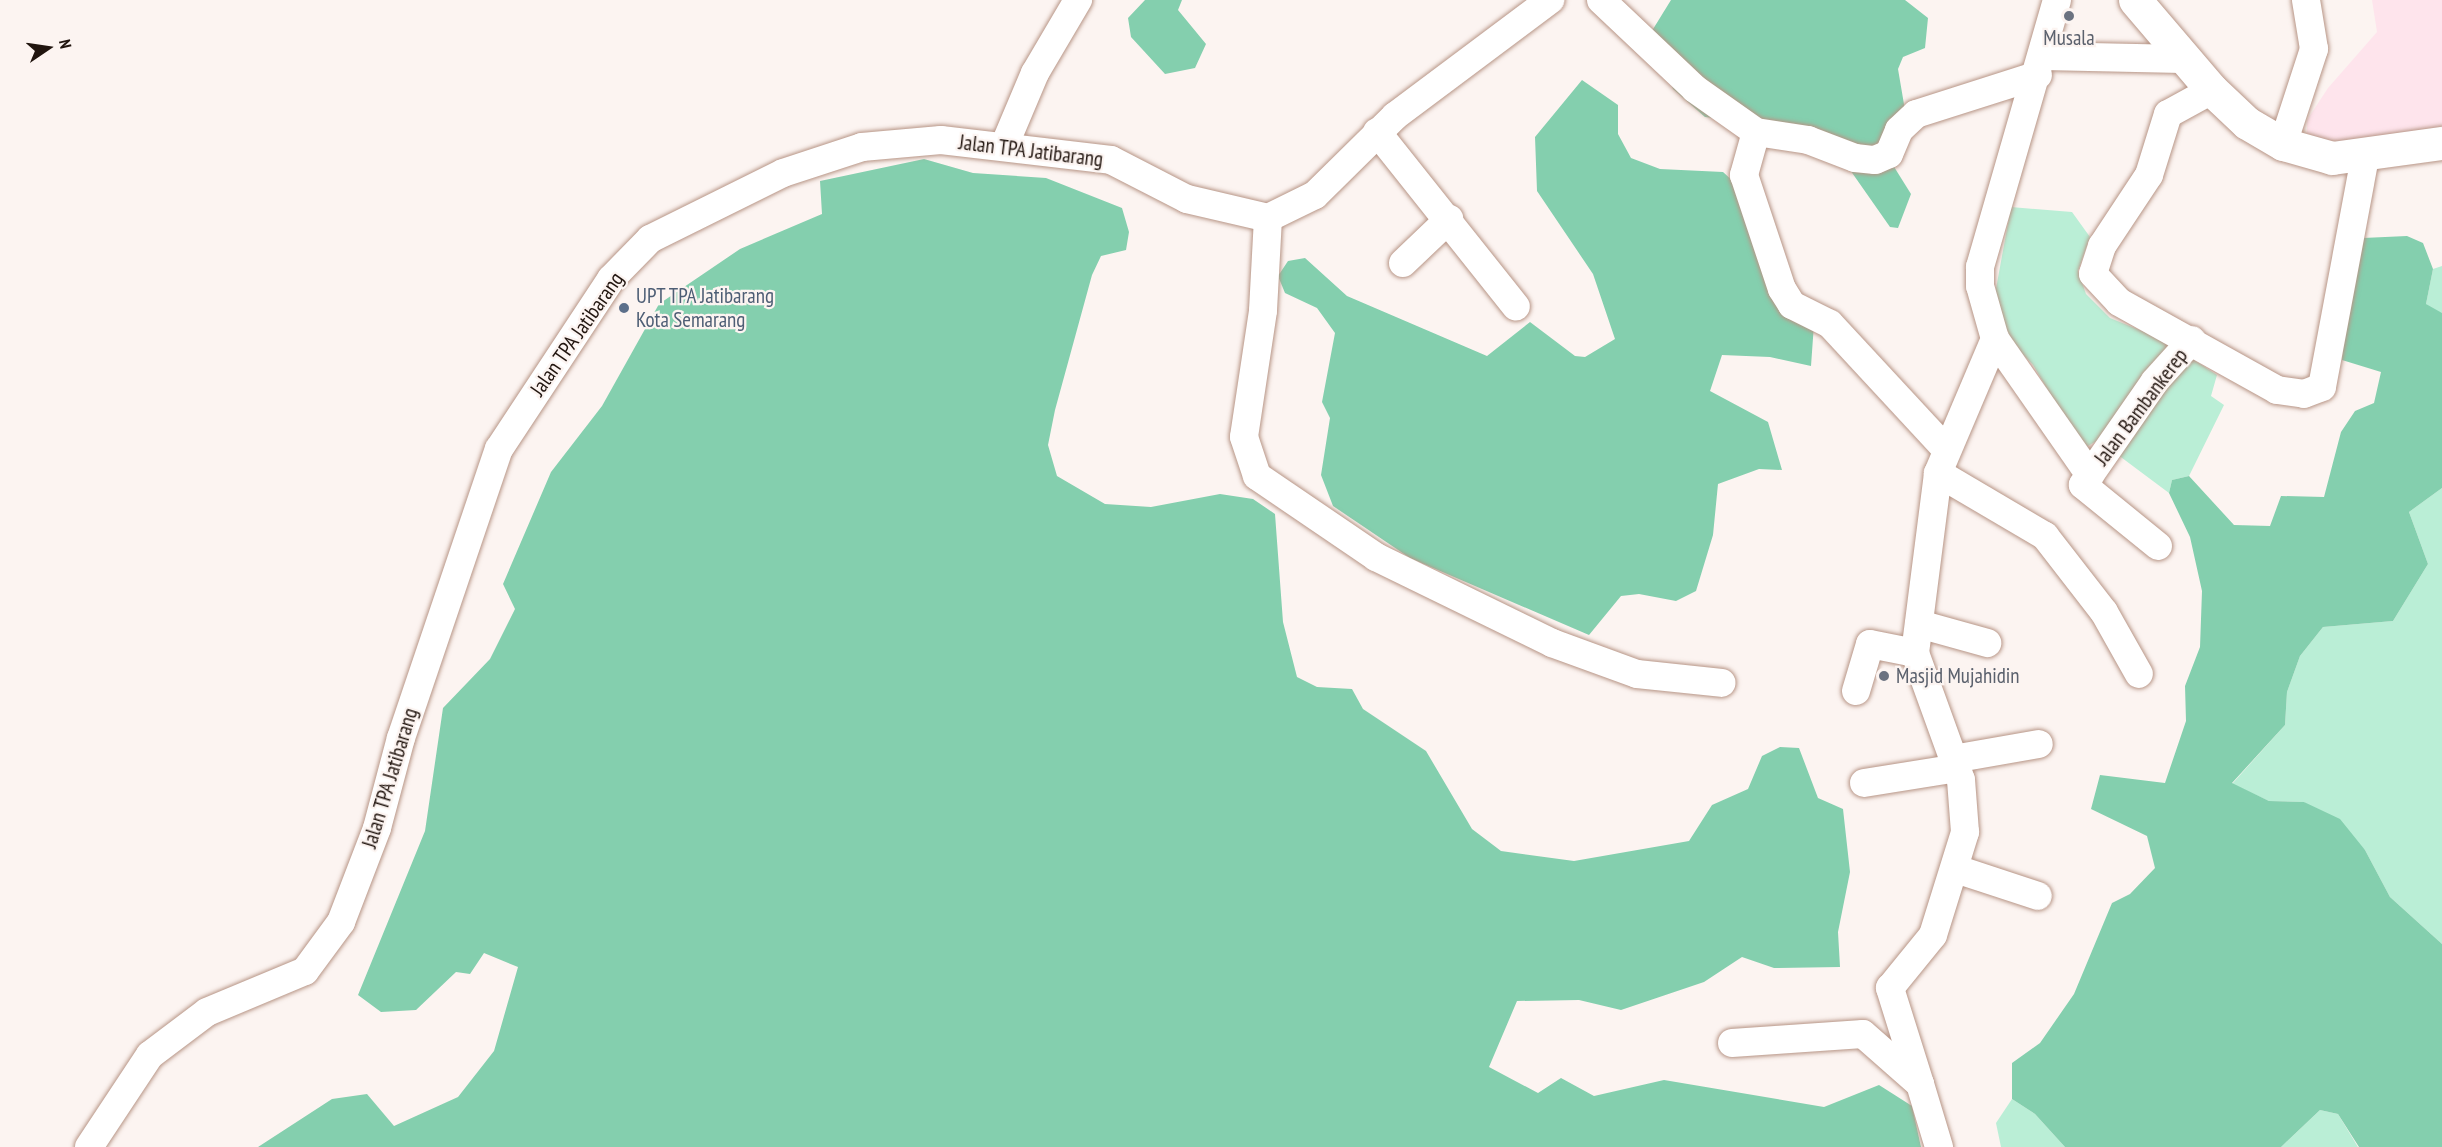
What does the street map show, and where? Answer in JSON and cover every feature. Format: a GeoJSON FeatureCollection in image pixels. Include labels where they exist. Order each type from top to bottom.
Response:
{"type":"FeatureCollection","features":[{"type":"Feature","properties":{"kind":"main road"},"geometry":{"type":"LineString","coordinates":[[2135,0],[2182,59],[2212,90],[2247,123],[2283,144],[2332,158],[2365,156],[2442,143]]}},
{"type":"Feature","properties":{"kind":"street"},"geometry":{"type":"LineString","coordinates":[[1005,144],[1035,73],[1078,0]]}},
{"type":"Feature","properties":{"kind":"street"},"geometry":{"type":"LineString","coordinates":[[1550,0],[1377,132],[1315,195],[1268,218],[1263,312],[1245,427],[1246,453],[1257,476],[1377,557],[1552,643],[1637,674],[1722,683]]}},
{"type":"Feature","properties":{"kind":"street"},"geometry":{"type":"LineString","coordinates":[[1601,0],[1695,89],[1756,132],[1808,140],[1875,160],[1889,154],[1899,130],[1916,114],[2040,66],[2182,59]]}},
{"type":"Feature","properties":{"kind":"street"},"geometry":{"type":"LineString","coordinates":[[2057,0],[2040,66],[1980,267],[1984,315],[1995,339],[2090,475],[2083,490],[2158,546]]}},
{"type":"Feature","properties":{"kind":"street"},"geometry":{"type":"LineString","coordinates":[[2283,144],[2314,49],[2306,0]]}},
{"type":"Feature","properties":{"kind":"street"},"geometry":{"type":"LineString","coordinates":[[2212,90],[2168,114],[2149,175],[2102,246],[2093,274],[2119,302],[2192,340],[2277,390],[2304,394],[2322,387],[2365,156]]}},
{"type":"Feature","properties":{"kind":"street"},"geometry":{"type":"LineString","coordinates":[[1377,132],[1449,219],[1516,307]]}},
{"type":"Feature","properties":{"kind":"street"},"geometry":{"type":"LineString","coordinates":[[1756,132],[1743,175],[1782,289],[1792,305],[1830,324],[1942,460],[2045,536],[2104,612],[2139,674]]}},
{"type":"Feature","properties":{"kind":"street","name":"Jalan TPA Jatibarang"},"geometry":{"type":"LineString","coordinates":[[89,1147],[150,1055],[207,1012],[304,971],[341,922],[377,828],[401,738],[499,448],[611,279],[650,239],[783,173],[862,147],[901,142],[1005,144],[1111,160],[1187,199],[1268,218]]}},
{"type":"Feature","properties":{"kind":"street"},"geometry":{"type":"LineString","coordinates":[[1403,263],[1449,219]]}},
{"type":"Feature","properties":{"kind":"street"},"geometry":{"type":"LineString","coordinates":[[1939,1147],[1890,988],[1933,935],[1956,869],[1965,832],[1956,764],[1915,653],[1942,460],[1995,339]]}},
{"type":"Feature","properties":{"kind":"street","name":"Jalan Bambankerep"},"geometry":{"type":"LineString","coordinates":[[2090,475],[2155,381],[2192,340]]}},
{"type":"Feature","properties":{"kind":"street"},"geometry":{"type":"LineString","coordinates":[[1918,624],[1987,643]]}},
{"type":"Feature","properties":{"kind":"street"},"geometry":{"type":"LineString","coordinates":[[1856,691],[1870,644],[1915,653]]}},
{"type":"Feature","properties":{"kind":"street"},"geometry":{"type":"LineString","coordinates":[[1864,783],[2038,744]]}},
{"type":"Feature","properties":{"kind":"street"},"geometry":{"type":"LineString","coordinates":[[1956,869],[2038,896]]}},
{"type":"Feature","properties":{"kind":"street"},"geometry":{"type":"LineString","coordinates":[[1732,1043],[1863,1034],[1920,1084]]}},
{"type":"Feature","properties":{"kind":"shaded area"},"geometry":{"type":"Polygon","coordinates":[[[2372,0],[2442,0],[2442,134],[2354,149],[2307,136],[2307,120],[2328,88],[2377,32],[2372,0]]]}},
{"type":"Feature","properties":{"kind":"green space"},"geometry":{"type":"Polygon","coordinates":[[[1145,0],[1182,0],[1178,10],[1206,44],[1195,68],[1165,74],[1131,37],[1128,18],[1145,0]]]}},
{"type":"Feature","properties":{"kind":"green space"},"geometry":{"type":"Polygon","coordinates":[[[1671,0],[1905,0],[1928,18],[1925,48],[1903,57],[1898,69],[1906,116],[1891,162],[1911,194],[1898,228],[1890,227],[1834,147],[1759,123],[1705,117],[1673,89],[1650,34],[1671,0]]]}},
{"type":"Feature","properties":{"kind":"green space"},"geometry":{"type":"Polygon","coordinates":[[[1582,80],[1618,105],[1618,134],[1631,158],[1660,169],[1723,172],[1746,193],[1800,294],[1815,310],[1811,366],[1770,357],[1722,355],[1710,391],[1768,422],[1782,470],[1759,469],[1718,484],[1713,535],[1696,591],[1676,601],[1639,594],[1621,596],[1589,635],[1410,558],[1333,506],[1321,475],[1330,418],[1322,402],[1335,333],[1317,308],[1285,293],[1278,276],[1288,261],[1305,258],[1347,296],[1487,356],[1530,322],[1575,356],[1585,357],[1615,339],[1593,274],[1537,191],[1535,137],[1582,80]]]}},
{"type":"Feature","properties":{"kind":"green space"},"geometry":{"type":"Polygon","coordinates":[[[924,159],[973,173],[1046,178],[1122,208],[1129,232],[1126,250],[1101,256],[1092,275],[1055,410],[1048,445],[1057,476],[1105,504],[1151,507],[1220,494],[1253,499],[1275,514],[1283,622],[1297,677],[1317,687],[1352,689],[1363,709],[1426,751],[1472,829],[1501,851],[1574,861],[1689,841],[1712,805],[1748,789],[1762,756],[1780,747],[1799,748],[1818,798],[1843,809],[1850,872],[1838,932],[1840,967],[1774,968],[1742,957],[1704,982],[1621,1010],[1579,1000],[1517,1001],[1489,1067],[1538,1093],[1561,1078],[1594,1096],[1664,1080],[1824,1107],[1879,1085],[1912,1106],[1921,1147],[258,1147],[332,1099],[367,1094],[394,1126],[458,1097],[494,1051],[518,967],[484,953],[470,974],[456,972],[416,1010],[381,1012],[358,995],[425,831],[443,708],[490,659],[515,609],[503,584],[551,472],[602,406],[659,304],[740,249],[822,214],[820,181],[924,159]]]}},
{"type":"Feature","properties":{"kind":"green space"},"geometry":{"type":"Polygon","coordinates":[[[2011,207],[2072,212],[2090,237],[2078,271],[2086,294],[2110,318],[2162,339],[2217,375],[2211,396],[2224,405],[2189,476],[2172,480],[2169,493],[2098,440],[2083,449],[2033,365],[2005,335],[1993,305],[2011,207]]]}},
{"type":"Feature","properties":{"kind":"green space"},"geometry":{"type":"Polygon","coordinates":[[[2407,236],[2423,243],[2433,269],[2426,304],[2442,313],[2442,488],[2409,512],[2428,564],[2393,621],[2323,627],[2300,656],[2287,692],[2285,725],[2232,783],[2269,801],[2304,802],[2340,819],[2365,850],[2390,897],[2442,944],[2442,1147],[2359,1147],[2338,1114],[2320,1110],[2281,1147],[2065,1147],[2035,1114],[2012,1099],[2012,1063],[2040,1043],[2074,994],[2112,903],[2130,894],[2155,868],[2147,836],[2091,809],[2100,775],[2165,783],[2186,721],[2185,686],[2200,647],[2202,591],[2190,537],[2169,493],[2172,480],[2189,476],[2234,525],[2270,526],[2281,496],[2324,497],[2341,432],[2355,411],[2374,403],[2381,372],[2342,360],[2346,290],[2363,238],[2407,236]]]}},
{"type":"Feature","properties":{"kind":"green space"},"geometry":{"type":"Polygon","coordinates":[[[2442,266],[2442,313],[2431,311],[2426,304],[2433,269],[2442,266]]]}},
{"type":"Feature","properties":{"kind":"green space"},"geometry":{"type":"Polygon","coordinates":[[[2442,488],[2442,944],[2390,897],[2365,850],[2304,802],[2269,801],[2232,784],[2285,725],[2287,692],[2300,656],[2323,627],[2393,621],[2428,564],[2409,512],[2442,488]]]}},
{"type":"Feature","properties":{"kind":"green space"},"geometry":{"type":"Polygon","coordinates":[[[2012,1099],[2035,1114],[2065,1147],[2001,1147],[1996,1123],[2012,1099]]]}},
{"type":"Feature","properties":{"kind":"green space"},"geometry":{"type":"Polygon","coordinates":[[[2320,1110],[2338,1114],[2358,1147],[2281,1147],[2320,1110]]]}},
{"type":"Feature","properties":{"kind":"place","name":"Musala"},"geometry":{"type":"Point","coordinates":[2069,16]}},
{"type":"Feature","properties":{"kind":"place","name":"UPT TPA Jatibarang Kota Semarang"},"geometry":{"type":"Point","coordinates":[624,308]}},
{"type":"Feature","properties":{"kind":"place","name":"Masjid Mujahidin"},"geometry":{"type":"Point","coordinates":[1884,676]}}]}
